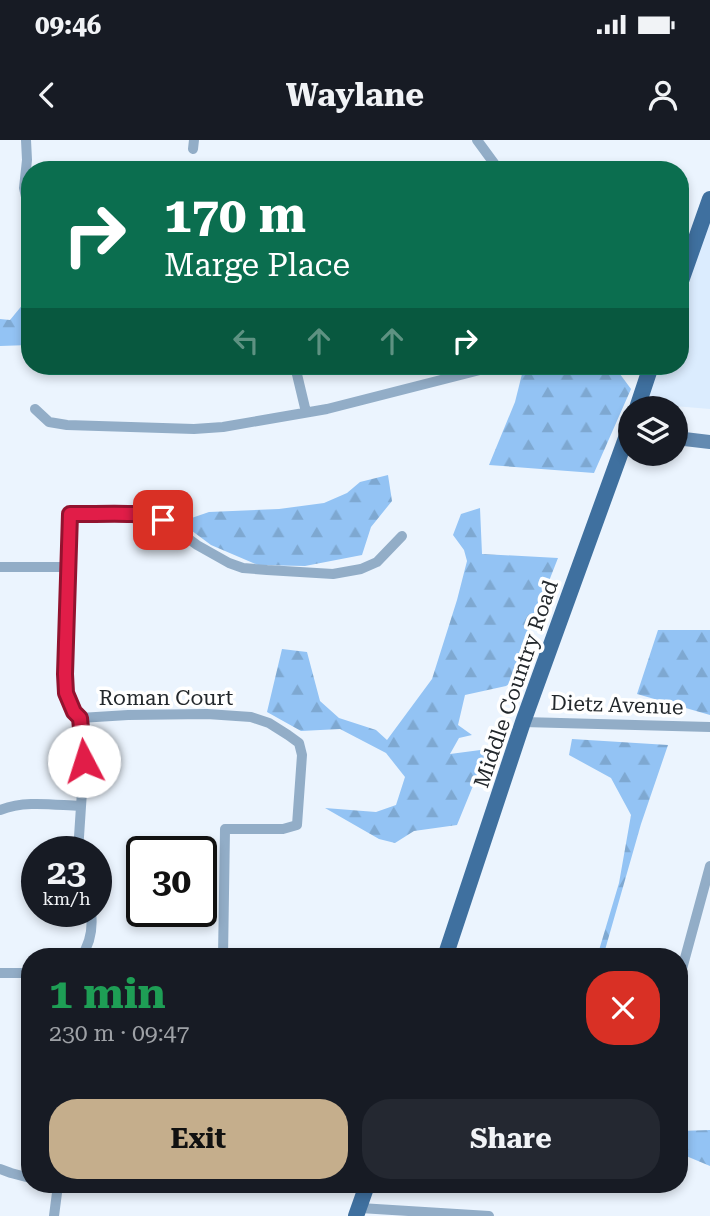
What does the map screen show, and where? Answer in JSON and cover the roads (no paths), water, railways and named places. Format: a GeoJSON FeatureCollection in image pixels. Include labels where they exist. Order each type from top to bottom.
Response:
{"type":"FeatureCollection","features":[{"type":"Feature","properties":{"kind":"main road"},"geometry":{"type":"LineString","coordinates":[[689,258],[710,199]]}},
{"type":"Feature","properties":{"kind":"main road"},"geometry":{"type":"LineString","coordinates":[[640,396],[645,375]]}},
{"type":"Feature","properties":{"kind":"main road","name":"Middle Country Road"},"geometry":{"type":"LineString","coordinates":[[448,948],[523,722],[618,461]]}},
{"type":"Feature","properties":{"kind":"main road"},"geometry":{"type":"LineString","coordinates":[[358,1212],[365,1193]]}},
{"type":"Feature","properties":{"kind":"street"},"geometry":{"type":"LineString","coordinates":[[26,140],[27,161]]}},
{"type":"Feature","properties":{"kind":"street"},"geometry":{"type":"LineString","coordinates":[[477,140],[492,161]]}},
{"type":"Feature","properties":{"kind":"street"},"geometry":{"type":"LineString","coordinates":[[297,375],[306,412]]}},
{"type":"Feature","properties":{"kind":"street"},"geometry":{"type":"LineString","coordinates":[[35,409],[49,422],[67,425],[194,429],[223,427],[340,406],[461,375]]}},
{"type":"Feature","properties":{"kind":"street"},"geometry":{"type":"LineString","coordinates":[[688,439],[710,442]]}},
{"type":"Feature","properties":{"kind":"street"},"geometry":{"type":"LineString","coordinates":[[79,836],[84,761],[80,718],[74,712],[66,693],[65,674],[70,514],[152,516],[163,520],[197,545],[229,563],[243,568],[267,570],[333,574],[360,569],[377,562],[402,536]]}},
{"type":"Feature","properties":{"kind":"street"},"geometry":{"type":"LineString","coordinates":[[0,567],[68,567]]}},
{"type":"Feature","properties":{"kind":"street","name":"Roman Court"},"geometry":{"type":"LineString","coordinates":[[80,718],[207,714],[251,717],[269,723],[299,743],[302,754],[297,825],[284,830],[225,829],[223,948]]}},
{"type":"Feature","properties":{"kind":"street","name":"Dietz Avenue"},"geometry":{"type":"LineString","coordinates":[[523,722],[710,727]]}},
{"type":"Feature","properties":{"kind":"street"},"geometry":{"type":"LineString","coordinates":[[0,810],[25,804],[80,806]]}},
{"type":"Feature","properties":{"kind":"street"},"geometry":{"type":"LineString","coordinates":[[688,948],[710,866]]}},
{"type":"Feature","properties":{"kind":"street"},"geometry":{"type":"LineString","coordinates":[[87,948],[90,927]]}},
{"type":"Feature","properties":{"kind":"street"},"geometry":{"type":"LineString","coordinates":[[0,973],[21,973]]}},
{"type":"Feature","properties":{"kind":"street"},"geometry":{"type":"LineString","coordinates":[[0,1169],[21,1176]]}},
{"type":"Feature","properties":{"kind":"street"},"geometry":{"type":"LineString","coordinates":[[54,1216],[57,1193]]}},
{"type":"Feature","properties":{"kind":"street"},"geometry":{"type":"LineString","coordinates":[[358,1212],[489,1216]]}}]}
